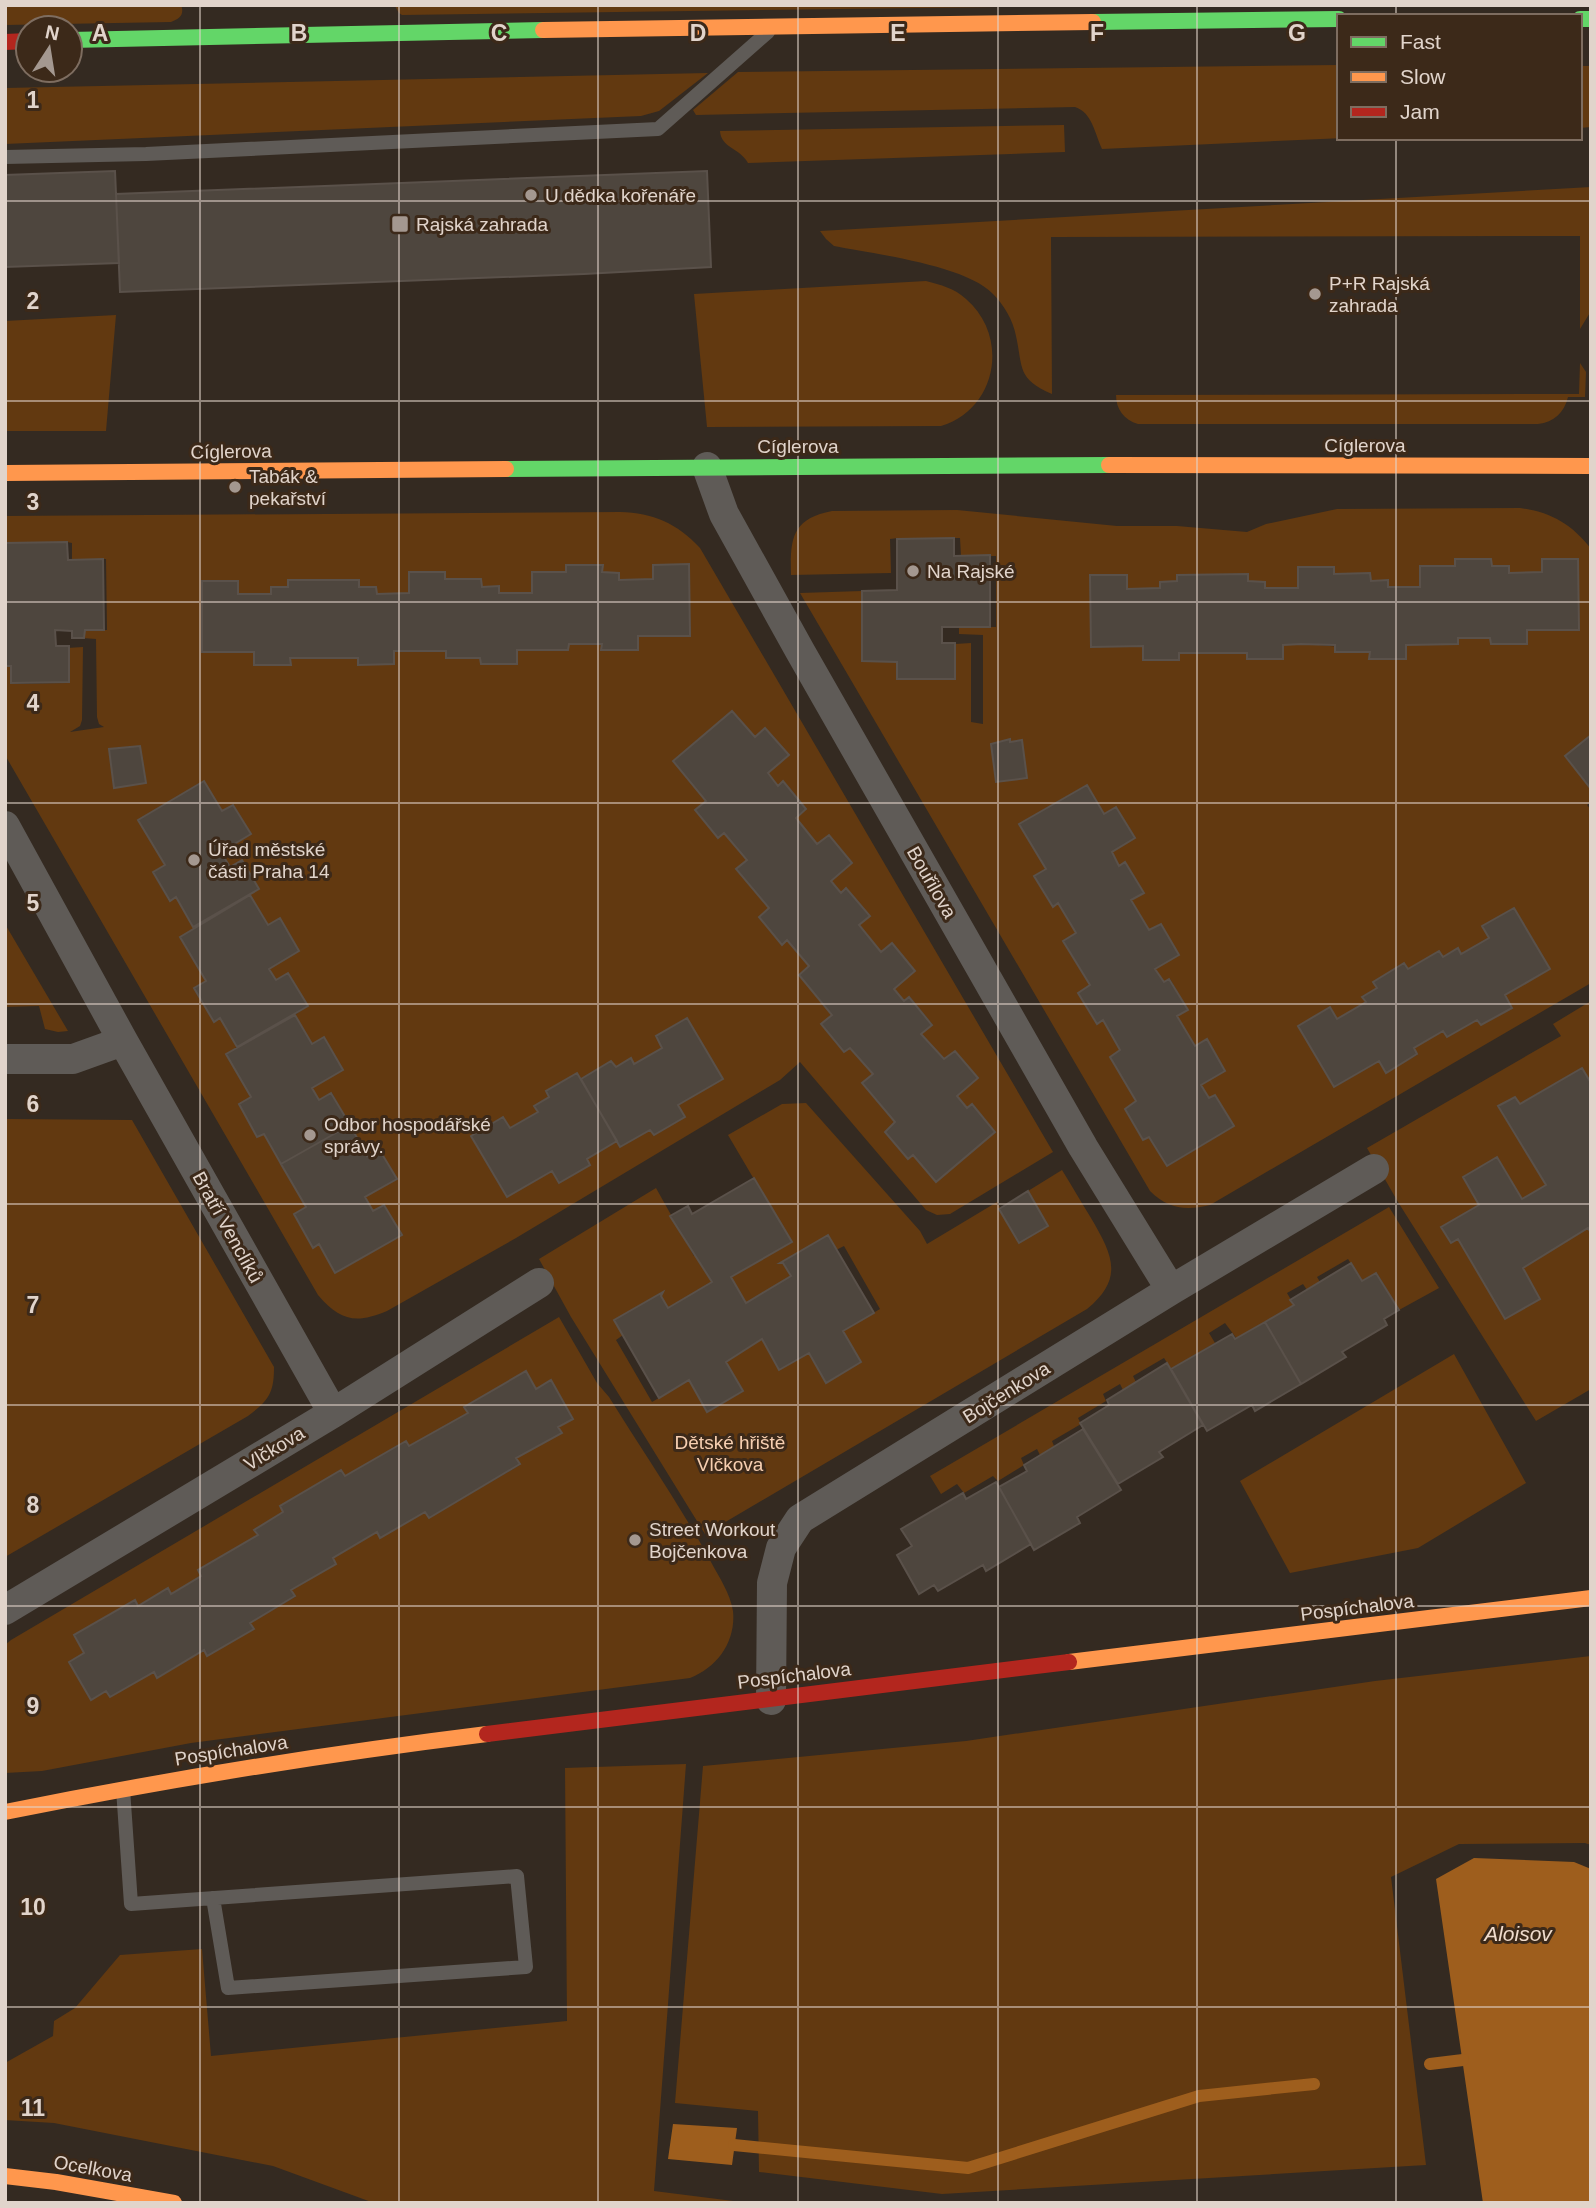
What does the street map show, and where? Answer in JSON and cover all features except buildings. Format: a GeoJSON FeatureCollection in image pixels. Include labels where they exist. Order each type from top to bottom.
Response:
{"type":"FeatureCollection","features":[{"type":"Feature","properties":{"kind":"street"},"geometry":{"type":"LineString","coordinates":[[84,40],[776,25],[1337,19]]}},
{"type":"Feature","properties":{"kind":"street","name":"Cíglerova"},"geometry":{"type":"LineString","coordinates":[[5,473],[707,467],[975,468],[1048,465],[1591,466]]}},
{"type":"Feature","properties":{"kind":"street","name":"Bouřilova"},"geometry":{"type":"LineString","coordinates":[[707,467],[724,514],[800,651],[1083,1147],[1171,1290]]}},
{"type":"Feature","properties":{"kind":"street","name":"Bratří Venclíků"},"geometry":{"type":"LineString","coordinates":[[5,826],[332,1413]]}},
{"type":"Feature","properties":{"kind":"street"},"geometry":{"type":"LineString","coordinates":[[5,1059],[73,1059],[123,1041]]}},
{"type":"Feature","properties":{"kind":"street","name":"Bojčenkova"},"geometry":{"type":"LineString","coordinates":[[772,1700],[772,1583],[781,1548],[800,1519],[1171,1290],[1374,1169]]}},
{"type":"Feature","properties":{"kind":"street","name":"Vlčkova"},"geometry":{"type":"LineString","coordinates":[[5,1610],[332,1413],[540,1283]]}},
{"type":"Feature","properties":{"kind":"street","name":"Pospíchalova"},"geometry":{"type":"LineString","coordinates":[[5,1812],[123,1788],[393,1746],[1591,1598]]}},
{"type":"Feature","properties":{"kind":"street","name":"Ocelkova"},"geometry":{"type":"LineString","coordinates":[[5,2176],[56,2182],[174,2203]]}},
{"type":"Feature","properties":{"kind":"lane"},"geometry":{"type":"LineString","coordinates":[[5,156],[146,154],[658,130],[776,25]]}},
{"type":"Feature","properties":{"kind":"lane"},"geometry":{"type":"LineString","coordinates":[[123,1788],[131,1904],[213,1898],[517,1876],[526,1968],[228,1988],[213,1898]]}},
{"type":"Feature","properties":{"kind":"green space"},"geometry":{"type":"Polygon","coordinates":[[[181,5],[182,11],[180,16],[171,22],[84,24],[84,14],[14,14],[14,25],[5,25],[5,6],[181,5]]]}},
{"type":"Feature","properties":{"kind":"green space"},"geometry":{"type":"Polygon","coordinates":[[[1138,5],[402,15],[395,6],[1138,5]]]}},
{"type":"Feature","properties":{"kind":"green space"},"geometry":{"type":"Polygon","coordinates":[[[1337,65],[1337,138],[1102,149],[1089,119],[1075,107],[696,115],[693,110],[738,72],[1337,65]]]}},
{"type":"Feature","properties":{"kind":"green space"},"geometry":{"type":"Polygon","coordinates":[[[1582,66],[1591,66],[1591,127],[1582,128],[1582,66]]]}},
{"type":"Feature","properties":{"kind":"green space"},"geometry":{"type":"Polygon","coordinates":[[[708,73],[659,111],[641,116],[5,144],[5,88],[708,73]]]}},
{"type":"Feature","properties":{"kind":"green space"},"geometry":{"type":"Polygon","coordinates":[[[1064,125],[1065,152],[748,163],[727,145],[720,131],[1064,125]]]}},
{"type":"Feature","properties":{"kind":"green space"},"geometry":{"type":"Polygon","coordinates":[[[1591,187],[1591,311],[1580,329],[1580,236],[1051,237],[1052,394],[1033,383],[1023,371],[1015,330],[1010,319],[997,298],[980,284],[962,275],[918,262],[834,246],[820,231],[1591,187]]]}},
{"type":"Feature","properties":{"kind":"green space"},"geometry":{"type":"Polygon","coordinates":[[[926,281],[947,287],[966,299],[980,315],[989,332],[991,370],[985,388],[975,404],[960,417],[941,426],[707,427],[694,294],[926,281]]]}},
{"type":"Feature","properties":{"kind":"green space"},"geometry":{"type":"Polygon","coordinates":[[[116,315],[106,431],[5,431],[5,321],[116,315]]]}},
{"type":"Feature","properties":{"kind":"green space"},"geometry":{"type":"Polygon","coordinates":[[[1580,363],[1586,372],[1585,397],[1568,397],[1558,416],[1538,424],[1138,424],[1125,417],[1116,400],[1116,395],[1579,394],[1580,363]]]}},
{"type":"Feature","properties":{"kind":"green space"},"geometry":{"type":"Polygon","coordinates":[[[1520,508],[1560,521],[1591,549],[1591,735],[1565,756],[1591,789],[1591,802],[1587,805],[1591,810],[1591,983],[1210,1205],[1178,1207],[1164,1202],[1150,1191],[800,593],[862,591],[862,661],[897,662],[955,644],[971,643],[971,722],[983,724],[983,635],[959,634],[959,627],[996,627],[996,556],[961,556],[960,538],[898,538],[890,539],[891,573],[791,575],[793,541],[801,525],[809,519],[832,511],[957,510],[1117,526],[1177,526],[1247,532],[1266,524],[1337,509],[1520,508]],[[1456,559],[1455,566],[1420,566],[1420,587],[1388,587],[1387,580],[1371,581],[1370,573],[1334,574],[1334,567],[1298,588],[1265,588],[1265,582],[1248,581],[1247,574],[1177,575],[1177,581],[1160,582],[1160,588],[1127,589],[1126,575],[1090,575],[1143,646],[1144,660],[1179,660],[1179,653],[1247,653],[1247,659],[1282,659],[1283,645],[1305,644],[1370,652],[1370,659],[1406,659],[1406,645],[1457,644],[1458,638],[1490,638],[1491,644],[1526,644],[1527,630],[1579,630],[1578,559],[1542,559],[1542,572],[1509,573],[1492,566],[1491,559],[1456,559]],[[1022,740],[991,744],[996,782],[1026,778],[1022,740]],[[1086,785],[1019,824],[1046,868],[1034,876],[1052,906],[1058,903],[1076,933],[1064,941],[1090,985],[1078,993],[1096,1023],[1103,1020],[1120,1050],[1110,1057],[1136,1101],[1125,1109],[1143,1140],[1149,1137],[1168,1166],[1234,1126],[1215,1095],[1209,1098],[1201,1085],[1225,1070],[1207,1039],[1195,1046],[1177,1016],[1188,1010],[1170,979],[1164,982],[1155,969],[1179,955],[1161,924],[1149,930],[1131,900],[1144,893],[1125,863],[1119,866],[1112,852],[1135,837],[1116,807],[1104,814],[1086,785]],[[1514,908],[1483,926],[1489,938],[1461,954],[1457,948],[1443,957],[1439,951],[1408,969],[1404,963],[1373,982],[1377,988],[1362,996],[1366,1002],[1337,1019],[1329,1007],[1298,1026],[1335,1087],[1379,1061],[1386,1072],[1417,1055],[1414,1048],[1443,1031],[1477,1020],[1481,1025],[1511,1008],[1505,995],[1550,969],[1514,908]]]}},
{"type":"Feature","properties":{"kind":"green space"},"geometry":{"type":"Polygon","coordinates":[[[620,512],[654,517],[673,526],[700,548],[1053,1152],[950,1214],[937,1215],[926,1210],[800,1062],[780,1080],[516,1238],[387,1311],[357,1319],[341,1315],[318,1295],[5,755],[5,667],[10,667],[10,684],[67,683],[67,648],[83,647],[82,720],[80,726],[70,732],[104,727],[99,724],[97,717],[96,639],[82,638],[85,630],[107,630],[106,559],[72,560],[72,543],[67,542],[5,543],[5,516],[620,512]],[[689,564],[653,565],[653,579],[619,580],[619,573],[602,572],[603,566],[566,572],[532,572],[532,593],[499,593],[499,586],[482,587],[481,579],[445,579],[445,572],[409,573],[409,593],[377,594],[376,587],[359,587],[359,581],[288,587],[271,594],[238,594],[238,581],[202,581],[202,651],[254,652],[255,665],[290,665],[290,658],[358,658],[359,665],[394,664],[394,651],[446,651],[446,658],[480,658],[481,664],[517,664],[517,650],[568,650],[569,644],[602,644],[602,650],[637,650],[638,636],[690,636],[689,564]],[[732,711],[673,761],[706,801],[696,810],[724,833],[747,860],[736,869],[769,908],[759,917],[782,945],[787,940],[809,966],[800,976],[832,1015],[822,1024],[850,1048],[873,1074],[895,1122],[885,1132],[908,1159],[913,1155],[936,1181],[995,1132],[973,1104],[967,1108],[957,1096],[978,1078],[955,1051],[944,1059],[921,1034],[932,1024],[910,997],[904,1001],[894,989],[915,971],[892,944],[881,952],[859,925],[870,916],[846,889],[841,893],[831,881],[852,863],[817,844],[796,818],[806,809],[783,781],[778,786],[768,773],[788,755],[765,728],[755,737],[732,711]],[[139,746],[109,749],[115,788],[146,783],[139,746]],[[204,782],[138,820],[165,865],[153,873],[169,901],[176,897],[193,927],[259,889],[242,860],[230,867],[221,852],[251,834],[233,805],[222,811],[204,782]],[[250,896],[180,937],[206,981],[194,988],[214,1022],[220,1018],[237,1047],[226,1054],[251,1097],[239,1105],[257,1137],[264,1134],[306,1207],[294,1215],[313,1247],[319,1244],[336,1273],[401,1235],[384,1205],[373,1211],[365,1197],[396,1179],[378,1149],[367,1156],[332,1093],[319,1100],[312,1088],[324,1037],[312,1044],[295,1015],[307,1006],[288,973],[276,980],[269,969],[299,951],[268,925],[250,896]],[[686,1018],[656,1036],[662,1048],[634,1064],[630,1059],[616,1067],[611,1062],[581,1079],[577,1073],[546,1091],[549,1097],[538,1112],[510,1128],[502,1117],[471,1136],[507,1197],[552,1171],[559,1183],[590,1165],[587,1159],[617,1141],[621,1146],[650,1130],[654,1135],[685,1117],[678,1105],[723,1079],[686,1018]]]}},
{"type":"Feature","properties":{"kind":"green space"},"geometry":{"type":"Polygon","coordinates":[[[5,924],[68,1031],[45,1029],[39,1006],[5,1007],[5,924]]]}},
{"type":"Feature","properties":{"kind":"green space"},"geometry":{"type":"Polygon","coordinates":[[[1591,1001],[1591,1083],[1582,1068],[1520,1104],[1515,1097],[1499,1106],[1546,1185],[1522,1199],[1497,1157],[1463,1177],[1479,1205],[1441,1227],[1451,1243],[1458,1239],[1523,1268],[1588,1228],[1591,1233],[1591,1389],[1536,1421],[1367,1148],[1561,1036],[1553,1024],[1591,1001]]]}},
{"type":"Feature","properties":{"kind":"green space","name":"Dětské hřiště Vlčkova"},"geometry":{"type":"Polygon","coordinates":[[[806,1103],[920,1231],[927,1244],[997,1202],[1019,1241],[1028,1191],[1062,1170],[1105,1243],[1111,1276],[1099,1298],[1087,1309],[705,1534],[571,1317],[539,1259],[656,1188],[694,1256],[696,1255],[712,1282],[668,1308],[661,1296],[662,1292],[614,1320],[623,1335],[616,1340],[652,1402],[689,1380],[708,1412],[743,1391],[726,1362],[762,1339],[779,1370],[809,1353],[827,1382],[861,1362],[843,1331],[880,1309],[844,1246],[836,1250],[828,1236],[780,1263],[783,1263],[791,1276],[746,1303],[731,1277],[791,1242],[728,1135],[782,1104],[806,1103]]]}},
{"type":"Feature","properties":{"kind":"green space"},"geometry":{"type":"Polygon","coordinates":[[[5,1119],[132,1120],[274,1367],[269,1395],[248,1416],[5,1557],[5,1119]]]}},
{"type":"Feature","properties":{"kind":"green space"},"geometry":{"type":"Polygon","coordinates":[[[1389,1207],[1439,1288],[1399,1310],[1377,1273],[1362,1281],[1348,1259],[1317,1277],[1320,1282],[1307,1290],[1303,1284],[1287,1293],[1294,1305],[1237,1339],[1225,1323],[1209,1333],[1215,1343],[1171,1369],[1164,1358],[1133,1376],[1136,1382],[1123,1390],[1120,1384],[1103,1394],[1106,1401],[1078,1418],[1081,1424],[1052,1441],[1054,1446],[1040,1455],[1037,1449],[1021,1458],[1024,1465],[998,1481],[993,1476],[964,1493],[957,1484],[941,1494],[930,1476],[1389,1207]]]}},
{"type":"Feature","properties":{"kind":"green space"},"geometry":{"type":"Polygon","coordinates":[[[559,1317],[597,1383],[609,1397],[687,1520],[724,1585],[733,1611],[731,1633],[723,1652],[709,1667],[690,1678],[191,1743],[42,1771],[5,1773],[5,1645],[559,1317]],[[526,1372],[465,1406],[468,1413],[409,1446],[406,1441],[345,1476],[341,1470],[280,1506],[283,1512],[254,1530],[258,1535],[198,1570],[201,1576],[171,1594],[168,1589],[138,1606],[135,1600],[74,1635],[84,1653],[91,1700],[106,1691],[110,1697],[154,1672],[158,1678],[204,1650],[207,1655],[253,1628],[250,1623],[295,1597],[291,1590],[336,1564],[333,1558],[377,1532],[381,1537],[425,1512],[429,1518],[520,1465],[516,1458],[561,1433],[558,1427],[573,1418],[551,1380],[536,1389],[526,1372]]]}},
{"type":"Feature","properties":{"kind":"green space"},"geometry":{"type":"Polygon","coordinates":[[[1454,1354],[1526,1483],[1418,1548],[1290,1573],[1240,1481],[1454,1354]]]}},
{"type":"Feature","properties":{"kind":"green space"},"geometry":{"type":"Polygon","coordinates":[[[1591,1656],[1591,1845],[1459,1844],[1391,1877],[1426,2165],[942,2194],[759,2172],[758,2111],[675,2103],[703,1766],[966,1741],[1375,1681],[1591,1656]]]}},
{"type":"Feature","properties":{"kind":"green space"},"geometry":{"type":"Polygon","coordinates":[[[686,1764],[654,2191],[749,2203],[374,2203],[273,2166],[54,2123],[5,2120],[5,2063],[53,2036],[54,2021],[75,2008],[120,1955],[202,1949],[211,2056],[567,2021],[565,1768],[686,1764]]]}},
{"type":"Feature","properties":{"kind":"water","name":"Aloisov"},"geometry":{"type":"Polygon","coordinates":[[[1474,1858],[1574,1862],[1591,1869],[1591,2203],[1483,2203],[1436,1879],[1474,1858]]]}},
{"type":"Feature","properties":{"kind":"water"},"geometry":{"type":"Polygon","coordinates":[[[673,2124],[737,2128],[732,2165],[668,2159],[673,2124]]]}},
{"type":"Feature","properties":{"kind":"waterway"},"geometry":{"type":"LineString","coordinates":[[1430,2064],[1463,2060]]}},
{"type":"Feature","properties":{"kind":"waterway"},"geometry":{"type":"LineString","coordinates":[[734,2145],[968,2168],[1199,2096],[1314,2084]]}},
{"type":"Feature","properties":{"kind":"traffic: fast"},"geometry":{"type":"LineString","coordinates":[[1093,22],[1337,19]]}},
{"type":"Feature","properties":{"kind":"traffic: fast"},"geometry":{"type":"LineString","coordinates":[[1582,19],[1591,19]]}},
{"type":"Feature","properties":{"kind":"traffic: fast"},"geometry":{"type":"LineString","coordinates":[[84,40],[543,30]]}},
{"type":"Feature","properties":{"kind":"traffic: fast"},"geometry":{"type":"LineString","coordinates":[[506,469],[1109,465]]}},
{"type":"Feature","properties":{"kind":"traffic: slow"},"geometry":{"type":"LineString","coordinates":[[543,30],[1093,22]]}},
{"type":"Feature","properties":{"kind":"traffic: slow"},"geometry":{"type":"LineString","coordinates":[[1109,465],[1591,466]]}},
{"type":"Feature","properties":{"kind":"traffic: slow"},"geometry":{"type":"LineString","coordinates":[[5,473],[506,469]]}},
{"type":"Feature","properties":{"kind":"traffic: slow"},"geometry":{"type":"LineString","coordinates":[[1069,1662],[1591,1598]]}},
{"type":"Feature","properties":{"kind":"traffic: slow"},"geometry":{"type":"LineString","coordinates":[[5,1812],[245,1769],[487,1734]]}},
{"type":"Feature","properties":{"kind":"traffic: slow"},"geometry":{"type":"LineString","coordinates":[[5,2176],[56,2182],[174,2203]]}},
{"type":"Feature","properties":{"kind":"traffic: jam"},"geometry":{"type":"LineString","coordinates":[[5,42],[14,42]]}},
{"type":"Feature","properties":{"kind":"traffic: jam"},"geometry":{"type":"LineString","coordinates":[[487,1734],[1069,1662]]}},
{"type":"Feature","properties":{"kind":"place","name":"U dědka kořenáře"},"geometry":{"type":"Point","coordinates":[531,195]}},
{"type":"Feature","properties":{"kind":"place","name":"Rajská zahrada"},"geometry":{"type":"Point","coordinates":[400,224]}},
{"type":"Feature","properties":{"kind":"place","name":"P+R Rajská zahrada"},"geometry":{"type":"Point","coordinates":[1315,294]}},
{"type":"Feature","properties":{"kind":"place","name":"Tabák & pekařství"},"geometry":{"type":"Point","coordinates":[235,487]}},
{"type":"Feature","properties":{"kind":"place","name":"Na Rajské"},"geometry":{"type":"Point","coordinates":[913,571]}},
{"type":"Feature","properties":{"kind":"place","name":"Úřad městské části Praha 14"},"geometry":{"type":"Point","coordinates":[194,860]}},
{"type":"Feature","properties":{"kind":"place","name":"Odbor hospodářské správy."},"geometry":{"type":"Point","coordinates":[310,1135]}},
{"type":"Feature","properties":{"kind":"place","name":"Street Workout Bojčenkova"},"geometry":{"type":"Point","coordinates":[635,1540]}}]}
